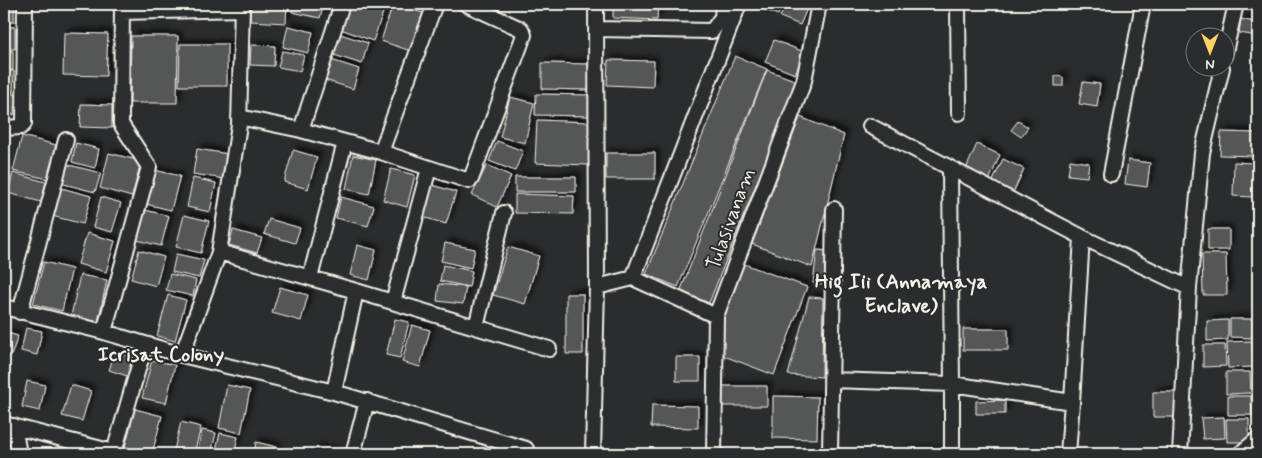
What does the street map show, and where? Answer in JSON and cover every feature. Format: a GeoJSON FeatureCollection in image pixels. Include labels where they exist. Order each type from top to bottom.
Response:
{"type":"FeatureCollection","features":[{"type":"Feature","properties":{"kind":"street"},"geometry":{"type":"LineString","coordinates":[[4,128],[21,127],[24,124],[25,4]]}},
{"type":"Feature","properties":{"kind":"street"},"geometry":{"type":"LineString","coordinates":[[301,130],[342,4]]}},
{"type":"Feature","properties":{"kind":"street"},"geometry":{"type":"LineString","coordinates":[[381,152],[436,4]]}},
{"type":"Feature","properties":{"kind":"street"},"geometry":{"type":"LineString","coordinates":[[239,117],[301,130],[381,152],[467,182],[471,179],[524,35],[521,29],[468,4]]}},
{"type":"Feature","properties":{"kind":"street"},"geometry":{"type":"LineString","coordinates":[[593,454],[596,287],[596,4]]}},
{"type":"Feature","properties":{"kind":"street"},"geometry":{"type":"LineString","coordinates":[[596,29],[712,31],[722,17],[723,4]]}},
{"type":"Feature","properties":{"kind":"street"},"geometry":{"type":"LineString","coordinates":[[633,278],[739,4]]}},
{"type":"Feature","properties":{"kind":"street","name":"Tulasivanam"},"geometry":{"type":"LineString","coordinates":[[714,454],[716,316],[804,81],[819,4]]}},
{"type":"Feature","properties":{"kind":"street"},"geometry":{"type":"LineString","coordinates":[[958,4],[959,113]]}},
{"type":"Feature","properties":{"kind":"street"},"geometry":{"type":"LineString","coordinates":[[1111,174],[1143,4]]}},
{"type":"Feature","properties":{"kind":"street"},"geometry":{"type":"LineString","coordinates":[[1230,28],[1236,4]]}},
{"type":"Feature","properties":{"kind":"street"},"geometry":{"type":"LineString","coordinates":[[104,332],[149,167],[121,124],[122,8],[242,7],[239,117],[218,252],[182,355]]}},
{"type":"Feature","properties":{"kind":"street"},"geometry":{"type":"LineString","coordinates":[[1180,454],[1189,288],[1202,153],[1220,78]]}},
{"type":"Feature","properties":{"kind":"street"},"geometry":{"type":"LineString","coordinates":[[870,126],[1082,237],[1189,288]]}},
{"type":"Feature","properties":{"kind":"street"},"geometry":{"type":"LineString","coordinates":[[20,312],[66,140]]}},
{"type":"Feature","properties":{"kind":"street"},"geometry":{"type":"LineString","coordinates":[[310,278],[345,142]]}},
{"type":"Feature","properties":{"kind":"street"},"geometry":{"type":"LineString","coordinates":[[393,302],[429,168]]}},
{"type":"Feature","properties":{"kind":"street"},"geometry":{"type":"LineString","coordinates":[[950,168],[952,454]]}},
{"type":"Feature","properties":{"kind":"street"},"geometry":{"type":"LineString","coordinates":[[830,454],[834,209]]}},
{"type":"Feature","properties":{"kind":"street"},"geometry":{"type":"LineString","coordinates":[[476,327],[504,213]]}},
{"type":"Feature","properties":{"kind":"street"},"geometry":{"type":"LineString","coordinates":[[1068,454],[1082,237]]}},
{"type":"Feature","properties":{"kind":"street"},"geometry":{"type":"LineString","coordinates":[[218,252],[356,290],[549,349]]}},
{"type":"Feature","properties":{"kind":"street"},"geometry":{"type":"LineString","coordinates":[[596,287],[633,278],[716,316]]}},
{"type":"Feature","properties":{"kind":"street"},"geometry":{"type":"LineString","coordinates":[[334,392],[356,290]]}},
{"type":"Feature","properties":{"kind":"street"},"geometry":{"type":"LineString","coordinates":[[4,307],[104,332],[182,355],[334,392],[526,448]]}},
{"type":"Feature","properties":{"kind":"street"},"geometry":{"type":"LineString","coordinates":[[9,425],[87,450],[117,453],[145,345]]}},
{"type":"Feature","properties":{"kind":"street"},"geometry":{"type":"LineString","coordinates":[[832,380],[952,384],[1072,402]]}},
{"type":"Feature","properties":{"kind":"street"},"geometry":{"type":"LineString","coordinates":[[353,454],[367,401]]}},
{"type":"Feature","properties":{"kind":"street"},"geometry":{"type":"LineString","coordinates":[[9,425],[19,454]]}},
{"type":"Feature","properties":{"kind":"street"},"geometry":{"type":"LineString","coordinates":[[1240,454],[1258,439]]}},
{"type":"Feature","properties":{"kind":"building"},"geometry":{"type":"Polygon","coordinates":[[[4,4],[14,4],[14,22],[4,22],[4,4]]]}},
{"type":"Feature","properties":{"kind":"building"},"geometry":{"type":"Polygon","coordinates":[[[251,4],[287,4],[286,23],[250,21],[251,4]]]}},
{"type":"Feature","properties":{"kind":"building"},"geometry":{"type":"Polygon","coordinates":[[[294,4],[324,4],[320,18],[292,12],[294,4]]]}},
{"type":"Feature","properties":{"kind":"building"},"geometry":{"type":"Polygon","coordinates":[[[347,4],[386,4],[373,41],[338,28],[347,4]]]}},
{"type":"Feature","properties":{"kind":"building"},"geometry":{"type":"Polygon","coordinates":[[[393,4],[423,13],[411,51],[381,41],[393,4]]]}},
{"type":"Feature","properties":{"kind":"building"},"geometry":{"type":"Polygon","coordinates":[[[613,4],[658,4],[657,20],[613,18],[613,4]]]}},
{"type":"Feature","properties":{"kind":"building"},"geometry":{"type":"Polygon","coordinates":[[[751,4],[782,4],[778,15],[751,4]]]}},
{"type":"Feature","properties":{"kind":"building"},"geometry":{"type":"Polygon","coordinates":[[[786,4],[809,4],[800,25],[780,17],[786,4]]]}},
{"type":"Feature","properties":{"kind":"building"},"geometry":{"type":"Polygon","coordinates":[[[1241,19],[1258,23],[1258,36],[1239,33],[1241,19]]]}},
{"type":"Feature","properties":{"kind":"building"},"geometry":{"type":"Polygon","coordinates":[[[288,26],[313,32],[308,53],[283,47],[288,26]]]}},
{"type":"Feature","properties":{"kind":"building"},"geometry":{"type":"Polygon","coordinates":[[[4,27],[15,27],[15,49],[4,49],[4,27]]]}},
{"type":"Feature","properties":{"kind":"building"},"geometry":{"type":"Polygon","coordinates":[[[64,33],[108,34],[106,76],[63,75],[64,33]]]}},
{"type":"Feature","properties":{"kind":"building"},"geometry":{"type":"Polygon","coordinates":[[[337,33],[368,43],[362,64],[331,54],[337,33]]]}},
{"type":"Feature","properties":{"kind":"building"},"geometry":{"type":"Polygon","coordinates":[[[131,36],[178,36],[177,103],[130,103],[131,36]]]}},
{"type":"Feature","properties":{"kind":"building"},"geometry":{"type":"Polygon","coordinates":[[[774,40],[804,52],[795,74],[765,62],[774,40]]]}},
{"type":"Feature","properties":{"kind":"building"},"geometry":{"type":"Polygon","coordinates":[[[180,44],[227,44],[227,86],[179,86],[180,44]]]}},
{"type":"Feature","properties":{"kind":"building"},"geometry":{"type":"Polygon","coordinates":[[[251,45],[275,46],[274,66],[250,65],[251,45]]]}},
{"type":"Feature","properties":{"kind":"building"},"geometry":{"type":"Polygon","coordinates":[[[4,51],[13,51],[13,70],[4,70],[4,51]]]}},
{"type":"Feature","properties":{"kind":"building"},"geometry":{"type":"Polygon","coordinates":[[[282,51],[304,55],[300,71],[278,67],[282,51]]]}},
{"type":"Feature","properties":{"kind":"building"},"geometry":{"type":"Polygon","coordinates":[[[735,56],[767,69],[678,287],[646,274],[735,56]]]}},
{"type":"Feature","properties":{"kind":"building"},"geometry":{"type":"Polygon","coordinates":[[[328,59],[359,69],[353,89],[322,79],[328,59]]]}},
{"type":"Feature","properties":{"kind":"building"},"geometry":{"type":"Polygon","coordinates":[[[608,60],[654,61],[653,87],[607,85],[608,60]]]}},
{"type":"Feature","properties":{"kind":"building"},"geometry":{"type":"Polygon","coordinates":[[[542,63],[590,64],[589,90],[542,89],[542,63]]]}},
{"type":"Feature","properties":{"kind":"building"},"geometry":{"type":"Polygon","coordinates":[[[767,70],[797,81],[709,303],[680,292],[767,70]]]}},
{"type":"Feature","properties":{"kind":"building"},"geometry":{"type":"Polygon","coordinates":[[[4,71],[14,71],[13,92],[4,92],[4,71]]]}},
{"type":"Feature","properties":{"kind":"building"},"geometry":{"type":"Polygon","coordinates":[[[1055,76],[1063,77],[1063,86],[1055,86],[1055,76]]]}},
{"type":"Feature","properties":{"kind":"building"},"geometry":{"type":"Polygon","coordinates":[[[1083,82],[1100,84],[1097,107],[1079,104],[1083,82]]]}},
{"type":"Feature","properties":{"kind":"building"},"geometry":{"type":"Polygon","coordinates":[[[4,94],[15,94],[14,115],[4,115],[4,94]]]}},
{"type":"Feature","properties":{"kind":"building"},"geometry":{"type":"Polygon","coordinates":[[[536,94],[592,95],[592,116],[535,115],[536,94]]]}},
{"type":"Feature","properties":{"kind":"building"},"geometry":{"type":"Polygon","coordinates":[[[510,97],[534,103],[525,143],[500,137],[510,97]]]}},
{"type":"Feature","properties":{"kind":"building"},"geometry":{"type":"Polygon","coordinates":[[[81,104],[112,105],[112,128],[80,127],[81,104]]]}},
{"type":"Feature","properties":{"kind":"building"},"geometry":{"type":"Polygon","coordinates":[[[800,117],[844,135],[812,267],[752,244],[800,117]]]}},
{"type":"Feature","properties":{"kind":"building"},"geometry":{"type":"Polygon","coordinates":[[[537,120],[590,122],[589,165],[535,163],[537,120]]]}},
{"type":"Feature","properties":{"kind":"building"},"geometry":{"type":"Polygon","coordinates":[[[1018,121],[1028,127],[1021,137],[1011,130],[1018,121]]]}},
{"type":"Feature","properties":{"kind":"building"},"geometry":{"type":"Polygon","coordinates":[[[1221,132],[1257,133],[1256,156],[1220,155],[1221,132]]]}},
{"type":"Feature","properties":{"kind":"building"},"geometry":{"type":"Polygon","coordinates":[[[22,136],[56,145],[48,179],[13,171],[22,136]]]}},
{"type":"Feature","properties":{"kind":"building"},"geometry":{"type":"Polygon","coordinates":[[[497,141],[523,151],[515,171],[489,161],[497,141]]]}},
{"type":"Feature","properties":{"kind":"building"},"geometry":{"type":"Polygon","coordinates":[[[76,143],[99,149],[95,168],[72,162],[76,143]]]}},
{"type":"Feature","properties":{"kind":"building"},"geometry":{"type":"Polygon","coordinates":[[[977,144],[1000,155],[988,183],[964,173],[977,144]]]}},
{"type":"Feature","properties":{"kind":"building"},"geometry":{"type":"Polygon","coordinates":[[[197,149],[228,154],[225,179],[193,174],[197,149]]]}},
{"type":"Feature","properties":{"kind":"building"},"geometry":{"type":"Polygon","coordinates":[[[293,150],[317,157],[308,189],[284,182],[293,150]]]}},
{"type":"Feature","properties":{"kind":"building"},"geometry":{"type":"Polygon","coordinates":[[[109,153],[141,161],[132,197],[100,188],[109,153]]]}},
{"type":"Feature","properties":{"kind":"building"},"geometry":{"type":"Polygon","coordinates":[[[606,153],[655,153],[655,179],[606,179],[606,153]]]}},
{"type":"Feature","properties":{"kind":"building"},"geometry":{"type":"Polygon","coordinates":[[[353,155],[376,160],[369,194],[346,189],[353,155]]]}},
{"type":"Feature","properties":{"kind":"building"},"geometry":{"type":"Polygon","coordinates":[[[1003,159],[1024,169],[1012,195],[991,185],[1003,159]]]}},
{"type":"Feature","properties":{"kind":"building"},"geometry":{"type":"Polygon","coordinates":[[[1070,160],[1089,163],[1087,177],[1068,175],[1070,160]]]}},
{"type":"Feature","properties":{"kind":"building"},"geometry":{"type":"Polygon","coordinates":[[[1128,160],[1150,163],[1147,187],[1125,184],[1128,160]]]}},
{"type":"Feature","properties":{"kind":"building"},"geometry":{"type":"Polygon","coordinates":[[[1234,162],[1253,163],[1252,197],[1233,196],[1234,162]]]}},
{"type":"Feature","properties":{"kind":"building"},"geometry":{"type":"Polygon","coordinates":[[[65,164],[101,173],[95,192],[60,183],[65,164]]]}},
{"type":"Feature","properties":{"kind":"building"},"geometry":{"type":"Polygon","coordinates":[[[487,165],[511,176],[497,207],[472,195],[487,165]]]}},
{"type":"Feature","properties":{"kind":"building"},"geometry":{"type":"Polygon","coordinates":[[[391,169],[415,175],[407,207],[383,200],[391,169]]]}},
{"type":"Feature","properties":{"kind":"building"},"geometry":{"type":"Polygon","coordinates":[[[154,170],[180,176],[171,210],[146,204],[154,170]]]}},
{"type":"Feature","properties":{"kind":"building"},"geometry":{"type":"Polygon","coordinates":[[[13,173],[46,182],[41,202],[8,193],[13,173]]]}},
{"type":"Feature","properties":{"kind":"building"},"geometry":{"type":"Polygon","coordinates":[[[515,177],[576,177],[576,192],[515,192],[515,177]]]}},
{"type":"Feature","properties":{"kind":"building"},"geometry":{"type":"Polygon","coordinates":[[[193,178],[216,183],[210,212],[187,207],[193,178]]]}},
{"type":"Feature","properties":{"kind":"building"},"geometry":{"type":"Polygon","coordinates":[[[432,185],[456,192],[446,224],[423,217],[432,185]]]}},
{"type":"Feature","properties":{"kind":"building"},"geometry":{"type":"Polygon","coordinates":[[[61,188],[91,196],[83,224],[52,216],[61,188]]]}},
{"type":"Feature","properties":{"kind":"building"},"geometry":{"type":"Polygon","coordinates":[[[515,194],[574,196],[573,214],[515,213],[515,194]]]}},
{"type":"Feature","properties":{"kind":"building"},"geometry":{"type":"Polygon","coordinates":[[[101,197],[121,203],[112,232],[93,227],[101,197]]]}},
{"type":"Feature","properties":{"kind":"building"},"geometry":{"type":"Polygon","coordinates":[[[341,197],[374,206],[368,226],[336,218],[341,197]]]}},
{"type":"Feature","properties":{"kind":"building"},"geometry":{"type":"Polygon","coordinates":[[[145,210],[169,216],[161,246],[137,240],[145,210]]]}},
{"type":"Feature","properties":{"kind":"building"},"geometry":{"type":"Polygon","coordinates":[[[184,215],[209,221],[201,253],[176,247],[184,215]]]}},
{"type":"Feature","properties":{"kind":"building"},"geometry":{"type":"Polygon","coordinates":[[[269,219],[300,228],[295,243],[264,234],[269,219]]]}},
{"type":"Feature","properties":{"kind":"building"},"geometry":{"type":"Polygon","coordinates":[[[1208,229],[1229,229],[1229,250],[1208,250],[1208,229]]]}},
{"type":"Feature","properties":{"kind":"building"},"geometry":{"type":"Polygon","coordinates":[[[233,230],[262,238],[257,253],[229,245],[233,230]]]}},
{"type":"Feature","properties":{"kind":"building"},"geometry":{"type":"Polygon","coordinates":[[[87,233],[115,241],[106,272],[78,264],[87,233]]]}},
{"type":"Feature","properties":{"kind":"building"},"geometry":{"type":"Polygon","coordinates":[[[445,243],[475,249],[471,268],[441,261],[445,243]]]}},
{"type":"Feature","properties":{"kind":"building"},"geometry":{"type":"Polygon","coordinates":[[[357,245],[376,250],[369,280],[350,275],[357,245]]]}},
{"type":"Feature","properties":{"kind":"building"},"geometry":{"type":"Polygon","coordinates":[[[508,247],[539,256],[525,304],[493,295],[508,247]]]}},
{"type":"Feature","properties":{"kind":"building"},"geometry":{"type":"Polygon","coordinates":[[[139,250],[164,257],[156,286],[131,279],[139,250]]]}},
{"type":"Feature","properties":{"kind":"building"},"geometry":{"type":"Polygon","coordinates":[[[817,250],[830,251],[826,285],[813,283],[817,250]]]}},
{"type":"Feature","properties":{"kind":"building"},"geometry":{"type":"Polygon","coordinates":[[[176,254],[204,260],[199,278],[172,272],[176,254]]]}},
{"type":"Feature","properties":{"kind":"building"},"geometry":{"type":"Polygon","coordinates":[[[1202,254],[1226,254],[1227,295],[1203,295],[1202,254]]]}},
{"type":"Feature","properties":{"kind":"building"},"geometry":{"type":"Polygon","coordinates":[[[44,262],[72,269],[62,311],[33,304],[44,262]]]}},
{"type":"Feature","properties":{"kind":"building"},"geometry":{"type":"Polygon","coordinates":[[[744,264],[807,287],[774,375],[711,351],[744,264]]]}},
{"type":"Feature","properties":{"kind":"building"},"geometry":{"type":"Polygon","coordinates":[[[443,265],[472,271],[469,287],[440,281],[443,265]]]}},
{"type":"Feature","properties":{"kind":"building"},"geometry":{"type":"Polygon","coordinates":[[[170,274],[196,280],[193,296],[166,290],[170,274]]]}},
{"type":"Feature","properties":{"kind":"building"},"geometry":{"type":"Polygon","coordinates":[[[80,275],[107,280],[98,322],[71,316],[80,275]]]}},
{"type":"Feature","properties":{"kind":"building"},"geometry":{"type":"Polygon","coordinates":[[[439,284],[466,287],[463,304],[437,301],[439,284]]]}},
{"type":"Feature","properties":{"kind":"building"},"geometry":{"type":"Polygon","coordinates":[[[280,287],[308,295],[301,321],[272,313],[280,287]]]}},
{"type":"Feature","properties":{"kind":"building"},"geometry":{"type":"Polygon","coordinates":[[[566,294],[583,294],[583,354],[566,354],[566,294]]]}},
{"type":"Feature","properties":{"kind":"building"},"geometry":{"type":"Polygon","coordinates":[[[168,295],[186,300],[175,341],[157,336],[168,295]]]}},
{"type":"Feature","properties":{"kind":"building"},"geometry":{"type":"Polygon","coordinates":[[[809,297],[823,298],[822,377],[788,375],[809,297]]]}},
{"type":"Feature","properties":{"kind":"building"},"geometry":{"type":"Polygon","coordinates":[[[395,319],[409,322],[400,358],[386,355],[395,319]]]}},
{"type":"Feature","properties":{"kind":"building"},"geometry":{"type":"Polygon","coordinates":[[[1230,319],[1252,319],[1252,338],[1230,337],[1230,319]]]}},
{"type":"Feature","properties":{"kind":"building"},"geometry":{"type":"Polygon","coordinates":[[[1228,320],[1228,340],[1207,341],[1207,321],[1228,320]]]}},
{"type":"Feature","properties":{"kind":"building"},"geometry":{"type":"Polygon","coordinates":[[[412,325],[430,330],[420,367],[402,362],[412,325]]]}},
{"type":"Feature","properties":{"kind":"building"},"geometry":{"type":"Polygon","coordinates":[[[26,328],[42,331],[37,355],[21,351],[26,328]]]}},
{"type":"Feature","properties":{"kind":"building"},"geometry":{"type":"Polygon","coordinates":[[[963,329],[1008,329],[1008,350],[963,350],[963,329]]]}},
{"type":"Feature","properties":{"kind":"building"},"geometry":{"type":"Polygon","coordinates":[[[4,332],[18,336],[11,356],[4,353],[4,332]]]}},
{"type":"Feature","properties":{"kind":"building"},"geometry":{"type":"Polygon","coordinates":[[[1252,341],[1253,367],[1228,368],[1227,342],[1252,341]]]}},
{"type":"Feature","properties":{"kind":"building"},"geometry":{"type":"Polygon","coordinates":[[[1203,345],[1225,345],[1226,366],[1203,367],[1203,345]]]}},
{"type":"Feature","properties":{"kind":"building"},"geometry":{"type":"Polygon","coordinates":[[[115,352],[133,357],[127,376],[109,370],[115,352]]]}},
{"type":"Feature","properties":{"kind":"building"},"geometry":{"type":"Polygon","coordinates":[[[676,357],[700,357],[700,381],[676,381],[676,357]]]}},
{"type":"Feature","properties":{"kind":"building"},"geometry":{"type":"Polygon","coordinates":[[[152,360],[175,365],[166,403],[142,398],[152,360]]]}},
{"type":"Feature","properties":{"kind":"building"},"geometry":{"type":"Polygon","coordinates":[[[1226,372],[1250,372],[1251,393],[1226,394],[1226,372]]]}},
{"type":"Feature","properties":{"kind":"building"},"geometry":{"type":"Polygon","coordinates":[[[27,381],[45,385],[40,411],[22,407],[27,381]]]}},
{"type":"Feature","properties":{"kind":"building"},"geometry":{"type":"Polygon","coordinates":[[[71,385],[91,391],[82,421],[62,416],[71,385]]]}},
{"type":"Feature","properties":{"kind":"building"},"geometry":{"type":"Polygon","coordinates":[[[227,385],[250,390],[241,433],[219,428],[227,385]]]}},
{"type":"Feature","properties":{"kind":"building"},"geometry":{"type":"Polygon","coordinates":[[[722,386],[767,386],[767,406],[722,406],[722,386]]]}},
{"type":"Feature","properties":{"kind":"building"},"geometry":{"type":"Polygon","coordinates":[[[1153,392],[1177,392],[1177,417],[1153,417],[1153,392]]]}},
{"type":"Feature","properties":{"kind":"building"},"geometry":{"type":"Polygon","coordinates":[[[773,396],[818,397],[817,439],[773,438],[773,396]]]}},
{"type":"Feature","properties":{"kind":"building"},"geometry":{"type":"Polygon","coordinates":[[[1228,396],[1251,396],[1252,415],[1228,415],[1228,396]]]}},
{"type":"Feature","properties":{"kind":"building"},"geometry":{"type":"Polygon","coordinates":[[[1005,400],[1005,414],[976,414],[976,401],[1005,400]]]}},
{"type":"Feature","properties":{"kind":"building"},"geometry":{"type":"Polygon","coordinates":[[[652,405],[698,406],[698,428],[651,427],[652,405]]]}},
{"type":"Feature","properties":{"kind":"building"},"geometry":{"type":"Polygon","coordinates":[[[135,409],[162,416],[152,454],[125,447],[135,409]]]}},
{"type":"Feature","properties":{"kind":"building"},"geometry":{"type":"Polygon","coordinates":[[[1224,417],[1225,438],[1203,439],[1201,418],[1224,417]]]}},
{"type":"Feature","properties":{"kind":"building"},"geometry":{"type":"Polygon","coordinates":[[[1226,419],[1249,419],[1249,442],[1227,442],[1226,419]]]}},
{"type":"Feature","properties":{"kind":"building"},"geometry":{"type":"Polygon","coordinates":[[[181,422],[201,427],[194,454],[173,454],[181,422]]]}},
{"type":"Feature","properties":{"kind":"building"},"geometry":{"type":"Polygon","coordinates":[[[202,430],[216,433],[211,454],[197,454],[202,430]]]}},
{"type":"Feature","properties":{"kind":"building"},"geometry":{"type":"Polygon","coordinates":[[[220,433],[238,437],[234,454],[215,454],[220,433]]]}},
{"type":"Feature","properties":{"kind":"building"},"geometry":{"type":"Polygon","coordinates":[[[256,442],[277,447],[275,454],[254,454],[256,442]]]}},
{"type":"Feature","properties":{"kind":"building"},"geometry":{"type":"Polygon","coordinates":[[[315,448],[343,454],[314,454],[315,448]]]}},
{"type":"Feature","properties":{"kind":"building"},"geometry":{"type":"Polygon","coordinates":[[[900,451],[938,451],[938,454],[900,454],[900,451]]]}},
{"type":"Feature","properties":{"kind":"district","name":"Hig Iii (Annamaya Enclave)"},"geometry":{"type":"Point","coordinates":[901,294]}},
{"type":"Feature","properties":{"kind":"district","name":"Icrisat Colony"},"geometry":{"type":"Point","coordinates":[161,355]}}]}
